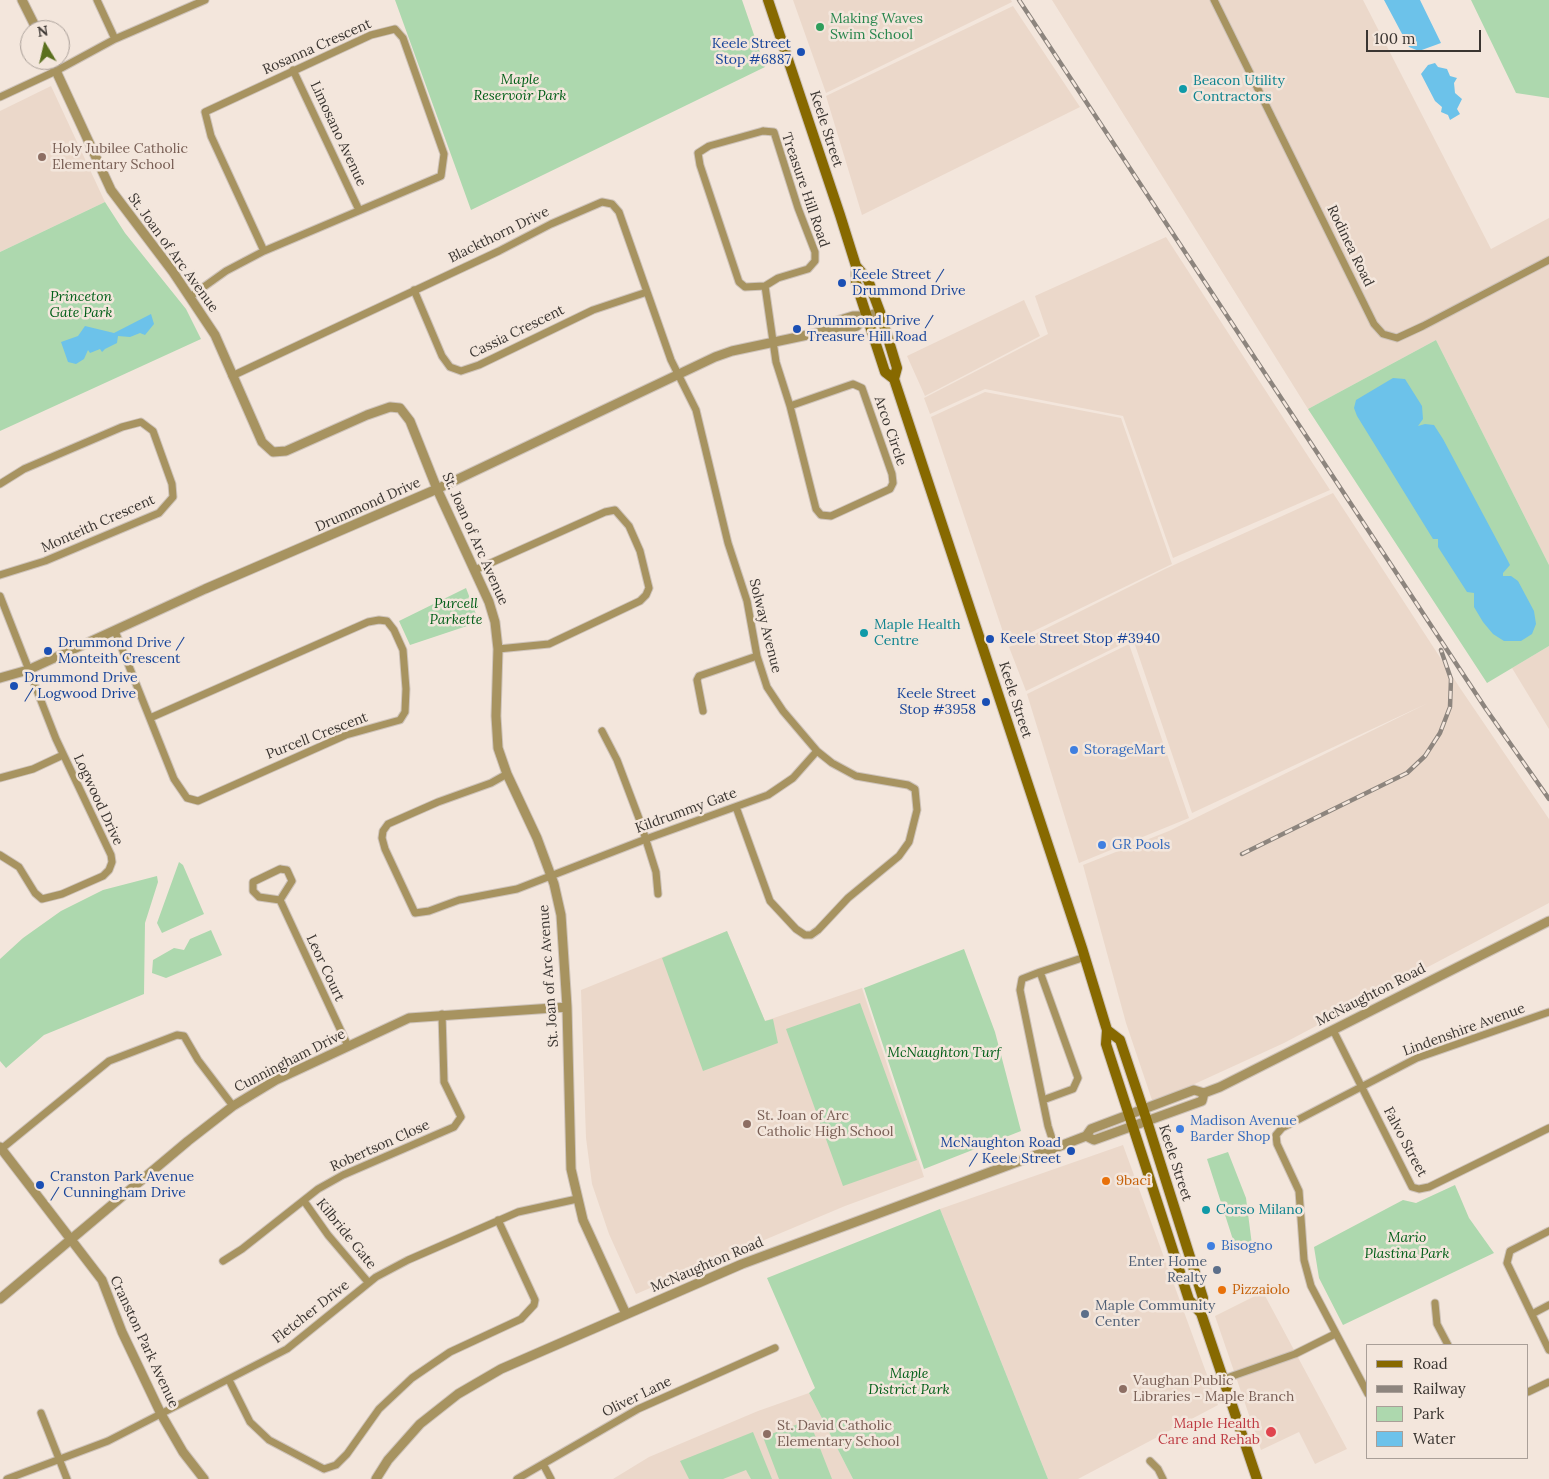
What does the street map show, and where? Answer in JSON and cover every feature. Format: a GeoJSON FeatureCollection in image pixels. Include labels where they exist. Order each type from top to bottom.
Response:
{"type":"FeatureCollection","features":[{"type":"Feature","properties":{"kind":"main road","name":"Keele Street"},"geometry":{"type":"LineString","coordinates":[[768,0],[856,266],[856,283],[885,372],[894,379],[1085,957],[1108,1030],[1106,1044],[1189,1300],[1200,1311],[1257,1479]]}},
{"type":"Feature","properties":{"kind":"main road","name":"Keele Street"},"geometry":{"type":"LineString","coordinates":[[856,266],[868,280],[880,312],[898,368],[894,379]]}},
{"type":"Feature","properties":{"kind":"main road","name":"Keele Street"},"geometry":{"type":"LineString","coordinates":[[1108,1030],[1120,1040],[1147,1121],[1203,1298],[1200,1311]]}},
{"type":"Feature","properties":{"kind":"street"},"geometry":{"type":"LineString","coordinates":[[22,0],[32,20]]}},
{"type":"Feature","properties":{"kind":"street"},"geometry":{"type":"LineString","coordinates":[[97,0],[116,39]]}},
{"type":"Feature","properties":{"kind":"street"},"geometry":{"type":"LineString","coordinates":[[0,96],[56,71],[116,39],[205,0]]}},
{"type":"Feature","properties":{"kind":"street","name":"Rodinea Road"},"geometry":{"type":"LineString","coordinates":[[1214,0],[1374,324],[1383,334],[1397,338],[1549,260]]}},
{"type":"Feature","properties":{"kind":"street","name":"Rosanna Crescent"},"geometry":{"type":"LineString","coordinates":[[191,296],[226,271],[264,251],[441,176],[444,154],[404,38],[395,29],[371,35],[205,112],[211,136],[264,251]]}},
{"type":"Feature","properties":{"kind":"street","name":"Limosano Avenue"},"geometry":{"type":"LineString","coordinates":[[293,70],[358,210]]}},
{"type":"Feature","properties":{"kind":"street","name":"St. Joan of Arc Avenue"},"geometry":{"type":"LineString","coordinates":[[56,71],[111,190],[191,296],[215,335],[262,442],[273,452],[286,451],[367,415],[390,407],[400,408],[410,421],[437,489],[475,570],[495,622],[498,649],[496,734],[498,748],[507,774],[537,838],[551,876],[560,915],[566,1007],[571,1168],[582,1220],[626,1314]]}},
{"type":"Feature","properties":{"kind":"street","name":"Treasure Hill Road"},"geometry":{"type":"LineString","coordinates":[[763,131],[774,132],[798,208],[815,252],[815,262],[808,269],[778,278],[765,286],[745,287],[739,282],[700,165],[698,152],[709,146],[763,131]]}},
{"type":"Feature","properties":{"kind":"street","name":"Blackthorn Drive"},"geometry":{"type":"LineString","coordinates":[[232,376],[602,202],[612,204],[619,212],[669,354],[679,375]]}},
{"type":"Feature","properties":{"kind":"street"},"geometry":{"type":"LineString","coordinates":[[765,286],[774,343]]}},
{"type":"Feature","properties":{"kind":"street","name":"Cassia Crescent"},"geometry":{"type":"LineString","coordinates":[[414,290],[442,356],[450,367],[461,371],[479,365],[593,310],[647,292]]}},
{"type":"Feature","properties":{"kind":"street","name":"Drummond Drive"},"geometry":{"type":"LineString","coordinates":[[0,678],[28,670],[205,590],[437,489],[715,357],[732,351],[831,330],[837,321],[853,316],[868,316],[880,312]]}},
{"type":"Feature","properties":{"kind":"street","name":"Arco Circle"},"geometry":{"type":"LineString","coordinates":[[774,343],[776,362],[790,406],[811,496],[821,516],[831,516],[890,489],[893,483],[892,474],[862,388],[853,384],[790,406]]}},
{"type":"Feature","properties":{"kind":"street","name":"Solway Avenue"},"geometry":{"type":"LineString","coordinates":[[679,375],[696,410],[728,543],[747,601],[757,656],[773,699],[817,752],[832,763],[856,776],[908,785],[915,789],[917,810],[909,842],[899,856],[848,898],[815,933],[805,935],[796,929],[770,901],[736,807]]}},
{"type":"Feature","properties":{"kind":"street","name":"Monteith Crescent"},"geometry":{"type":"LineString","coordinates":[[0,484],[24,470],[122,427],[141,422],[153,431],[172,484],[173,497],[159,513],[45,561],[0,576]]}},
{"type":"Feature","properties":{"kind":"street"},"geometry":{"type":"LineString","coordinates":[[475,570],[605,512],[615,510],[629,526],[640,551],[649,588],[646,595],[640,601],[549,644],[498,649]]}},
{"type":"Feature","properties":{"kind":"street"},"geometry":{"type":"LineString","coordinates":[[0,596],[28,670]]}},
{"type":"Feature","properties":{"kind":"street","name":"Purcell Crescent"},"geometry":{"type":"LineString","coordinates":[[115,631],[174,779],[187,798],[198,801],[346,735],[400,720],[405,712],[406,689],[403,650],[394,630],[386,621],[368,622],[150,718]]}},
{"type":"Feature","properties":{"kind":"street"},"geometry":{"type":"LineString","coordinates":[[703,711],[696,680],[699,676],[757,656]]}},
{"type":"Feature","properties":{"kind":"street","name":"Logwood Drive"},"geometry":{"type":"LineString","coordinates":[[0,855],[19,867],[35,893],[42,899],[62,894],[103,876],[109,870],[111,855],[63,755],[28,670]]}},
{"type":"Feature","properties":{"kind":"street"},"geometry":{"type":"LineString","coordinates":[[602,731],[617,760],[646,839],[656,872],[658,894]]}},
{"type":"Feature","properties":{"kind":"street","name":"Kildrummy Gate"},"geometry":{"type":"LineString","coordinates":[[507,774],[491,783],[438,802],[388,824],[382,838],[385,849],[415,913],[429,911],[459,900],[517,890],[646,839],[768,795],[783,786],[817,752]]}},
{"type":"Feature","properties":{"kind":"street"},"geometry":{"type":"LineString","coordinates":[[0,778],[40,766],[63,755]]}},
{"type":"Feature","properties":{"kind":"street"},"geometry":{"type":"LineString","coordinates":[[280,869],[287,870],[292,881],[280,900],[259,897],[253,891],[253,882],[280,869]]}},
{"type":"Feature","properties":{"kind":"street","name":"Leor Court"},"geometry":{"type":"LineString","coordinates":[[280,900],[348,1046]]}},
{"type":"Feature","properties":{"kind":"street","name":"McNaughton Road"},"geometry":{"type":"LineString","coordinates":[[376,1479],[388,1460],[420,1424],[458,1394],[501,1369],[742,1264],[1055,1148],[1086,1136],[1091,1129],[1194,1090],[1204,1093],[1231,1082],[1549,921]]}},
{"type":"Feature","properties":{"kind":"street"},"geometry":{"type":"LineString","coordinates":[[1055,1148],[1020,990],[1022,980],[1085,957]]}},
{"type":"Feature","properties":{"kind":"street"},"geometry":{"type":"LineString","coordinates":[[1040,972],[1078,1078],[1073,1089],[1043,1100]]}},
{"type":"Feature","properties":{"kind":"street","name":"Cunningham Drive"},"geometry":{"type":"LineString","coordinates":[[0,1299],[232,1106],[276,1080],[396,1022],[409,1018],[442,1014],[566,1007]]}},
{"type":"Feature","properties":{"kind":"street","name":"Lindenshire Avenue"},"geometry":{"type":"LineString","coordinates":[[1335,1334],[1311,1286],[1304,1260],[1299,1191],[1277,1144],[1276,1135],[1282,1128],[1418,1058],[1549,1012]]}},
{"type":"Feature","properties":{"kind":"street","name":"Robertson Close"},"geometry":{"type":"LineString","coordinates":[[223,1261],[318,1189],[343,1175],[454,1127],[461,1117],[444,1082],[442,1014]]}},
{"type":"Feature","properties":{"kind":"street","name":"Falvo Street"},"geometry":{"type":"LineString","coordinates":[[1333,1030],[1412,1187],[1418,1189],[1450,1176],[1549,1128]]}},
{"type":"Feature","properties":{"kind":"street"},"geometry":{"type":"LineString","coordinates":[[0,1149],[110,1061],[177,1035],[184,1036],[198,1060],[232,1106]]}},
{"type":"Feature","properties":{"kind":"street","name":"McNaughton Road"},"geometry":{"type":"LineString","coordinates":[[1086,1136],[1094,1140],[1202,1101],[1204,1093]]}},
{"type":"Feature","properties":{"kind":"street","name":"Cranston Park Avenue"},"geometry":{"type":"LineString","coordinates":[[0,1149],[102,1280],[122,1332],[161,1414],[183,1452],[204,1479]]}},
{"type":"Feature","properties":{"kind":"street","name":"Fletcher Drive"},"geometry":{"type":"LineString","coordinates":[[7,1479],[108,1442],[287,1349],[368,1282],[408,1260],[498,1220],[532,1208],[577,1199]]}},
{"type":"Feature","properties":{"kind":"street","name":"Kilbride Gate"},"geometry":{"type":"LineString","coordinates":[[304,1201],[328,1235],[368,1282]]}},
{"type":"Feature","properties":{"kind":"street"},"geometry":{"type":"LineString","coordinates":[[229,1380],[250,1422],[269,1440],[324,1469],[336,1465],[347,1454],[379,1409],[412,1378],[450,1352],[521,1319],[534,1306],[535,1300],[498,1220]]}},
{"type":"Feature","properties":{"kind":"street"},"geometry":{"type":"LineString","coordinates":[[1549,1231],[1518,1245],[1510,1251],[1507,1263],[1549,1350]]}},
{"type":"Feature","properties":{"kind":"street"},"geometry":{"type":"LineString","coordinates":[[1435,1303],[1437,1324],[1447,1344]]}},
{"type":"Feature","properties":{"kind":"street"},"geometry":{"type":"LineString","coordinates":[[1532,1314],[1549,1305]]}},
{"type":"Feature","properties":{"kind":"street"},"geometry":{"type":"LineString","coordinates":[[1224,1379],[1295,1354],[1335,1334],[1366,1390]]}},
{"type":"Feature","properties":{"kind":"street","name":"Oliver Lane"},"geometry":{"type":"LineString","coordinates":[[517,1479],[638,1409],[775,1348]]}},
{"type":"Feature","properties":{"kind":"street"},"geometry":{"type":"LineString","coordinates":[[1529,1392],[1549,1382]]}},
{"type":"Feature","properties":{"kind":"street"},"geometry":{"type":"LineString","coordinates":[[41,1413],[67,1479]]}},
{"type":"Feature","properties":{"kind":"street"},"geometry":{"type":"LineString","coordinates":[[1150,1461],[1158,1469],[1163,1479]]}},
{"type":"Feature","properties":{"kind":"street"},"geometry":{"type":"LineString","coordinates":[[543,1464],[551,1479]]}},
{"type":"Feature","properties":{"kind":"shaded area"},"geometry":{"type":"Polygon","coordinates":[[[793,0],[1011,0],[1012,2],[826,93],[793,0]]]}},
{"type":"Feature","properties":{"kind":"shaded area"},"geometry":{"type":"Polygon","coordinates":[[[1052,0],[1363,0],[1491,249],[1549,218],[1549,565],[1436,340],[1308,409],[1052,0]]]}},
{"type":"Feature","properties":{"kind":"shaded area"},"geometry":{"type":"Polygon","coordinates":[[[1013,6],[1080,107],[862,215],[826,96],[1013,6]]]}},
{"type":"Feature","properties":{"kind":"shaded area","name":"Holy Jubilee Catholic Elementary School"},"geometry":{"type":"Polygon","coordinates":[[[51,86],[105,202],[0,252],[0,111],[51,86]]]}},
{"type":"Feature","properties":{"kind":"shaded area"},"geometry":{"type":"Polygon","coordinates":[[[1166,237],[1330,490],[1173,558],[1123,416],[985,389],[930,414],[924,398],[1048,334],[1035,296],[1166,237]]]}},
{"type":"Feature","properties":{"kind":"shaded area"},"geometry":{"type":"Polygon","coordinates":[[[1024,300],[1040,336],[925,396],[907,356],[1024,300]]]}},
{"type":"Feature","properties":{"kind":"shaded area"},"geometry":{"type":"Polygon","coordinates":[[[985,392],[1121,418],[1172,564],[1007,644],[931,417],[985,392]]]}},
{"type":"Feature","properties":{"kind":"shaded area"},"geometry":{"type":"Polygon","coordinates":[[[1333,493],[1460,688],[1549,819],[1549,903],[1284,1043],[1153,1103],[1126,1023],[1083,865],[1169,831],[1428,703],[1192,813],[1133,639],[1026,691],[1009,647],[1165,569],[1333,493]]]}},
{"type":"Feature","properties":{"kind":"shaded area"},"geometry":{"type":"Polygon","coordinates":[[[1129,644],[1189,818],[1079,863],[1027,694],[1129,644]]]}},
{"type":"Feature","properties":{"kind":"shaded area"},"geometry":{"type":"Polygon","coordinates":[[[1549,646],[1549,729],[1512,668],[1549,646]]]}},
{"type":"Feature","properties":{"kind":"shaded area","name":"St. Joan of Arc Catholic High School"},"geometry":{"type":"Polygon","coordinates":[[[727,931],[765,1021],[862,988],[924,1177],[845,1206],[636,1294],[609,1234],[592,1184],[586,1138],[581,990],[727,931]]]}},
{"type":"Feature","properties":{"kind":"shaded area"},"geometry":{"type":"Polygon","coordinates":[[[1123,1145],[1218,1405],[1078,1479],[1048,1479],[940,1209],[1123,1145]]]}},
{"type":"Feature","properties":{"kind":"shaded area"},"geometry":{"type":"Polygon","coordinates":[[[1263,1292],[1347,1449],[1315,1464],[1299,1432],[1261,1450],[1215,1316],[1263,1292]]]}},
{"type":"Feature","properties":{"kind":"shaded area","name":"St. David Catholic Elementary School"},"geometry":{"type":"Polygon","coordinates":[[[809,1393],[853,1479],[613,1479],[649,1457],[758,1411],[809,1393]]]}},
{"type":"Feature","properties":{"kind":"green space","name":"Maple Reservoir Park"},"geometry":{"type":"Polygon","coordinates":[[[395,0],[742,0],[765,67],[471,210],[395,0]]]}},
{"type":"Feature","properties":{"kind":"green space"},"geometry":{"type":"Polygon","coordinates":[[[1471,0],[1549,0],[1549,98],[1516,93],[1471,0]]]}},
{"type":"Feature","properties":{"kind":"green space","name":"Princeton Gate Park"},"geometry":{"type":"Polygon","coordinates":[[[105,202],[125,233],[186,309],[201,339],[0,431],[0,252],[105,202]]]}},
{"type":"Feature","properties":{"kind":"green space"},"geometry":{"type":"Polygon","coordinates":[[[1436,340],[1549,565],[1549,646],[1487,683],[1308,409],[1436,340]]]}},
{"type":"Feature","properties":{"kind":"green space","name":"Purcell Parkette"},"geometry":{"type":"Polygon","coordinates":[[[466,588],[479,622],[410,645],[399,621],[466,588]]]}},
{"type":"Feature","properties":{"kind":"green space"},"geometry":{"type":"Polygon","coordinates":[[[179,862],[183,865],[204,914],[162,933],[157,923],[179,862]]]}},
{"type":"Feature","properties":{"kind":"green space"},"geometry":{"type":"Polygon","coordinates":[[[157,876],[158,882],[145,923],[144,994],[44,1035],[6,1068],[0,1061],[0,959],[23,938],[61,911],[103,890],[157,876]]]}},
{"type":"Feature","properties":{"kind":"green space"},"geometry":{"type":"Polygon","coordinates":[[[211,930],[222,955],[166,978],[152,973],[153,960],[174,948],[184,950],[190,939],[211,930]]]}},
{"type":"Feature","properties":{"kind":"green space"},"geometry":{"type":"Polygon","coordinates":[[[727,931],[765,1021],[773,1019],[778,1043],[703,1071],[662,958],[727,931]]]}},
{"type":"Feature","properties":{"kind":"green space","name":"McNaughton Turf"},"geometry":{"type":"Polygon","coordinates":[[[964,949],[995,1032],[1021,1131],[924,1169],[864,988],[964,949]]]}},
{"type":"Feature","properties":{"kind":"green space"},"geometry":{"type":"Polygon","coordinates":[[[860,1003],[917,1160],[843,1186],[786,1029],[860,1003]]]}},
{"type":"Feature","properties":{"kind":"green space"},"geometry":{"type":"Polygon","coordinates":[[[1228,1152],[1246,1198],[1252,1245],[1236,1249],[1207,1159],[1228,1152]]]}},
{"type":"Feature","properties":{"kind":"green space","name":"Mario Plastina Park"},"geometry":{"type":"Polygon","coordinates":[[[1455,1185],[1469,1218],[1494,1253],[1343,1325],[1319,1278],[1314,1247],[1403,1200],[1416,1203],[1455,1185]]]}},
{"type":"Feature","properties":{"kind":"green space","name":"Maple District Park"},"geometry":{"type":"Polygon","coordinates":[[[940,1209],[1048,1479],[853,1479],[809,1393],[815,1388],[767,1278],[940,1209]]]}},
{"type":"Feature","properties":{"kind":"green space"},"geometry":{"type":"Polygon","coordinates":[[[809,1420],[832,1479],[779,1479],[763,1437],[809,1420]]]}},
{"type":"Feature","properties":{"kind":"green space"},"geometry":{"type":"Polygon","coordinates":[[[753,1432],[772,1479],[751,1479],[746,1470],[723,1479],[689,1479],[680,1461],[753,1432]]]}},
{"type":"Feature","properties":{"kind":"water"},"geometry":{"type":"Polygon","coordinates":[[[1384,0],[1420,0],[1441,43],[1419,51],[1409,47],[1384,0]]]}},
{"type":"Feature","properties":{"kind":"water"},"geometry":{"type":"Polygon","coordinates":[[[1435,63],[1438,67],[1447,69],[1450,76],[1457,78],[1454,83],[1455,93],[1462,99],[1457,109],[1460,114],[1450,120],[1448,115],[1441,112],[1442,107],[1435,101],[1421,74],[1428,65],[1435,63]]]}},
{"type":"Feature","properties":{"kind":"water"},"geometry":{"type":"Polygon","coordinates":[[[151,314],[154,324],[145,335],[140,333],[130,337],[118,336],[117,343],[102,352],[100,349],[90,353],[88,350],[84,359],[76,364],[68,362],[61,342],[78,336],[85,326],[114,333],[151,314]]]}},
{"type":"Feature","properties":{"kind":"water"},"geometry":{"type":"Polygon","coordinates":[[[1393,378],[1405,379],[1422,406],[1423,419],[1418,426],[1425,424],[1434,425],[1443,439],[1510,565],[1503,573],[1503,576],[1511,576],[1518,581],[1534,611],[1536,624],[1532,634],[1521,641],[1504,641],[1493,634],[1483,622],[1474,607],[1474,593],[1467,592],[1438,547],[1438,539],[1433,539],[1357,416],[1354,408],[1356,400],[1393,378]]]}},
{"type":"Feature","properties":{"kind":"railway"},"geometry":{"type":"LineString","coordinates":[[1019,0],[1486,709],[1549,799]]}},
{"type":"Feature","properties":{"kind":"railway"},"geometry":{"type":"LineString","coordinates":[[1242,854],[1407,773],[1425,756],[1440,733],[1450,707],[1451,679],[1441,650]]}},
{"type":"Feature","properties":{"kind":"place","name":"Making Waves Swim School"},"geometry":{"type":"Point","coordinates":[820,27]}},
{"type":"Feature","properties":{"kind":"place","name":"Keele Street Stop #6887"},"geometry":{"type":"Point","coordinates":[801,52]}},
{"type":"Feature","properties":{"kind":"place","name":"Beacon Utility Contractors"},"geometry":{"type":"Point","coordinates":[1183,89]}},
{"type":"Feature","properties":{"kind":"place","name":"Holy Jubilee Catholic Elementary School"},"geometry":{"type":"Point","coordinates":[42,157]}},
{"type":"Feature","properties":{"kind":"place","name":"Keele Street / Drummond Drive"},"geometry":{"type":"Point","coordinates":[842,283]}},
{"type":"Feature","properties":{"kind":"place","name":"Drummond Drive / Treasure Hill Road"},"geometry":{"type":"Point","coordinates":[797,329]}},
{"type":"Feature","properties":{"kind":"place","name":"Maple Health Centre"},"geometry":{"type":"Point","coordinates":[864,633]}},
{"type":"Feature","properties":{"kind":"place","name":"Keele Street Stop #3940"},"geometry":{"type":"Point","coordinates":[990,639]}},
{"type":"Feature","properties":{"kind":"place","name":"Drummond Drive / Monteith Crescent"},"geometry":{"type":"Point","coordinates":[48,651]}},
{"type":"Feature","properties":{"kind":"place","name":"Drummond Drive / Logwood Drive"},"geometry":{"type":"Point","coordinates":[14,686]}},
{"type":"Feature","properties":{"kind":"place","name":"Keele Street Stop #3958"},"geometry":{"type":"Point","coordinates":[986,702]}},
{"type":"Feature","properties":{"kind":"place","name":"StorageMart"},"geometry":{"type":"Point","coordinates":[1074,750]}},
{"type":"Feature","properties":{"kind":"place","name":"GR Pools"},"geometry":{"type":"Point","coordinates":[1102,845]}},
{"type":"Feature","properties":{"kind":"place","name":"St. Joan of Arc Catholic High School"},"geometry":{"type":"Point","coordinates":[747,1124]}},
{"type":"Feature","properties":{"kind":"place","name":"Madison Avenue Barder Shop"},"geometry":{"type":"Point","coordinates":[1180,1129]}},
{"type":"Feature","properties":{"kind":"place","name":"McNaughton Road / Keele Street"},"geometry":{"type":"Point","coordinates":[1071,1151]}},
{"type":"Feature","properties":{"kind":"place","name":"9baci"},"geometry":{"type":"Point","coordinates":[1106,1181]}},
{"type":"Feature","properties":{"kind":"place","name":"Cranston Park Avenue / Cunningham Drive"},"geometry":{"type":"Point","coordinates":[40,1185]}},
{"type":"Feature","properties":{"kind":"place","name":"Corso Milano"},"geometry":{"type":"Point","coordinates":[1206,1210]}},
{"type":"Feature","properties":{"kind":"place","name":"Bisogno"},"geometry":{"type":"Point","coordinates":[1211,1246]}},
{"type":"Feature","properties":{"kind":"place","name":"Enter Home Realty"},"geometry":{"type":"Point","coordinates":[1217,1270]}},
{"type":"Feature","properties":{"kind":"place","name":"Pizzaiolo"},"geometry":{"type":"Point","coordinates":[1222,1290]}},
{"type":"Feature","properties":{"kind":"place","name":"Maple Community Center"},"geometry":{"type":"Point","coordinates":[1085,1314]}},
{"type":"Feature","properties":{"kind":"place","name":"Vaughan Public Libraries - Maple Branch"},"geometry":{"type":"Point","coordinates":[1123,1389]}},
{"type":"Feature","properties":{"kind":"place","name":"Maple Health Care and Rehab"},"geometry":{"type":"Point","coordinates":[1271,1432]}},
{"type":"Feature","properties":{"kind":"place","name":"St. David Catholic Elementary School"},"geometry":{"type":"Point","coordinates":[767,1434]}}]}
